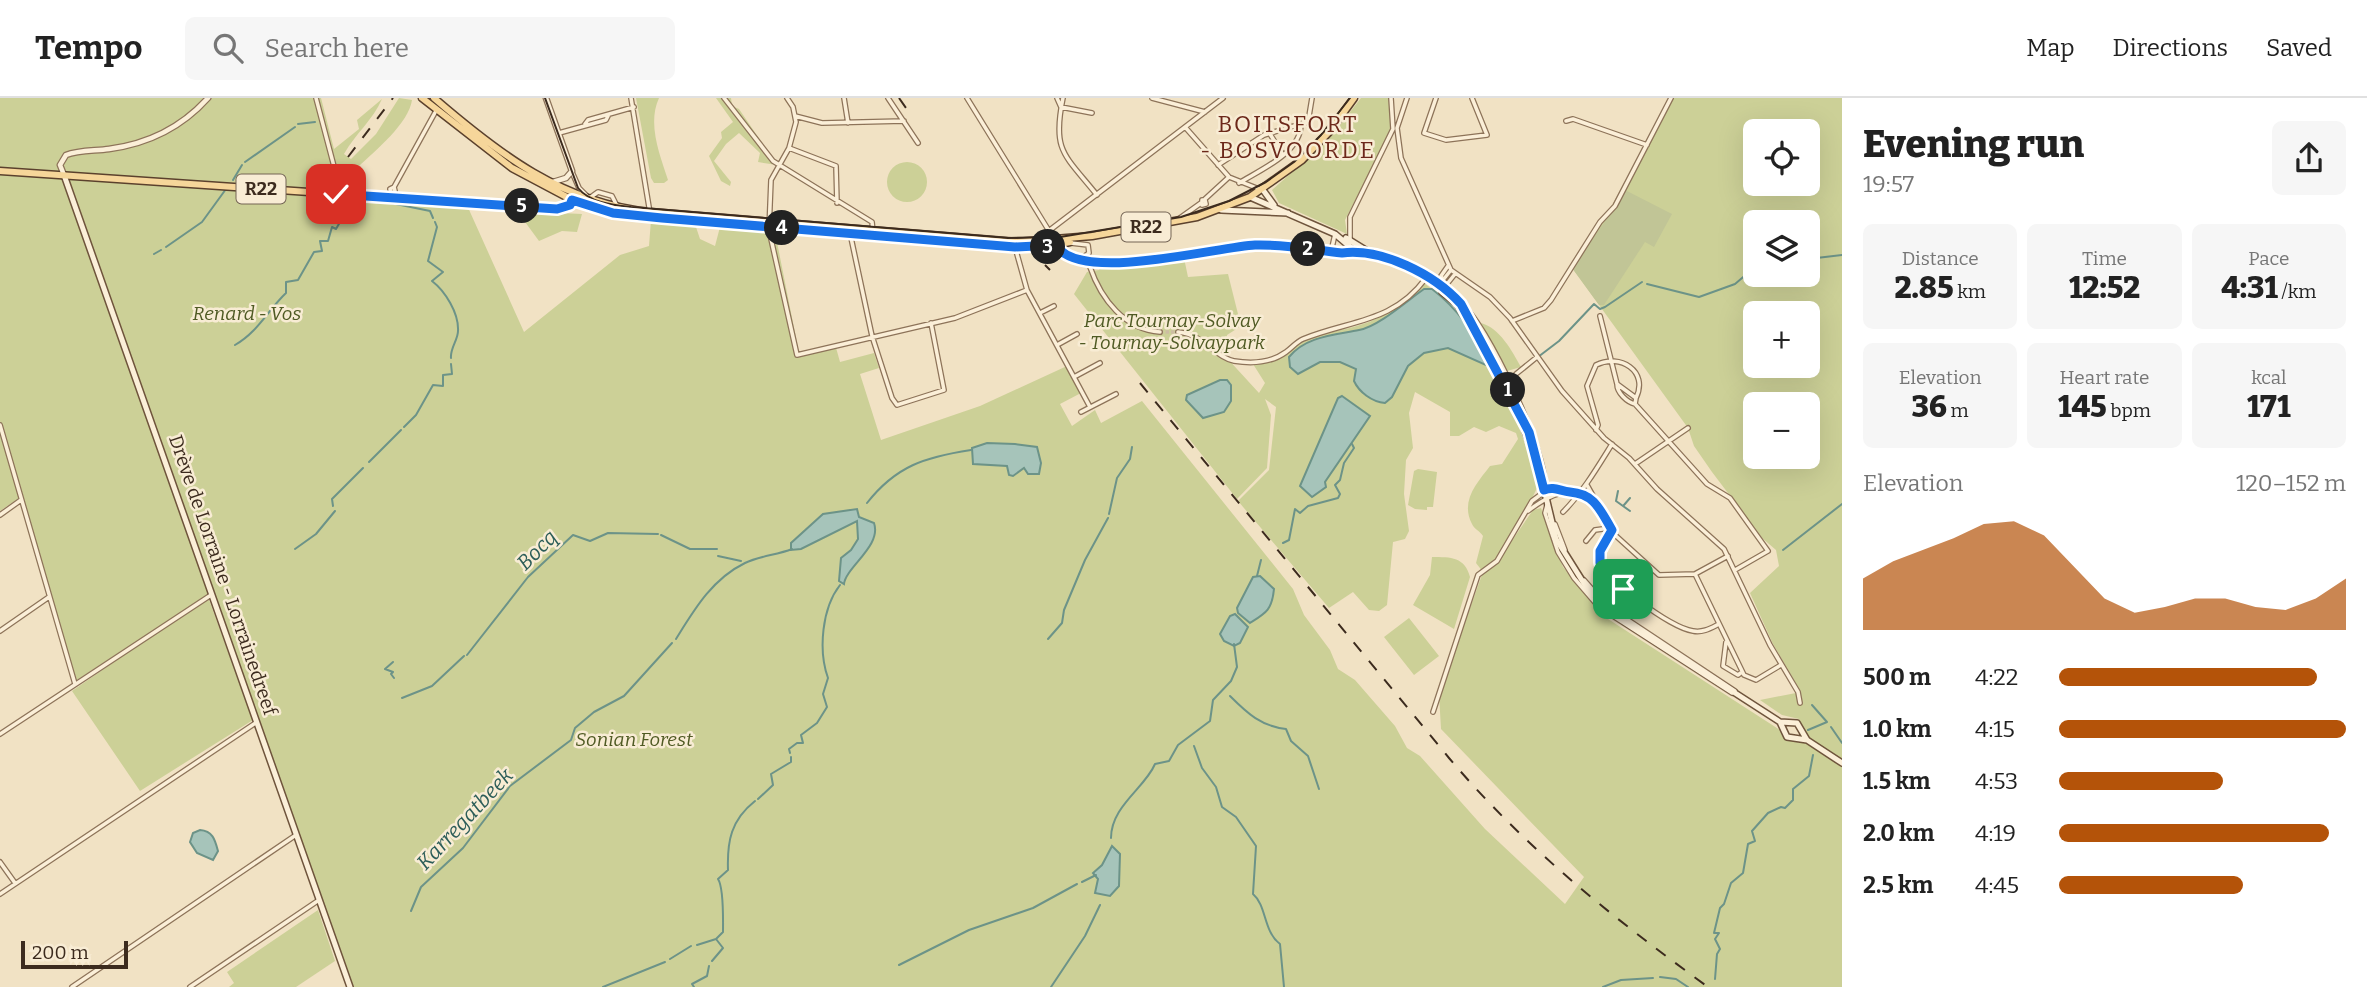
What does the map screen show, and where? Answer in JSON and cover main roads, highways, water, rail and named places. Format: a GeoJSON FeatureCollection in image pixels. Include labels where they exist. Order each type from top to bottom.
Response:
{"type":"FeatureCollection","features":[{"type":"Feature","properties":{"kind":"main road"},"geometry":{"type":"LineString","coordinates":[[422,98],[504,163],[564,196],[572,197]]}},
{"type":"Feature","properties":{"kind":"main road"},"geometry":{"type":"LineString","coordinates":[[434,98],[442,101],[505,155],[572,197]]}},
{"type":"Feature","properties":{"kind":"main road","name":"R22"},"geometry":{"type":"LineString","coordinates":[[769,224],[1015,247],[1174,223],[1221,209],[1263,190],[1317,145],[1354,98]]}},
{"type":"Feature","properties":{"kind":"main road","name":"R22"},"geometry":{"type":"LineString","coordinates":[[0,171],[563,209],[572,197]]}},
{"type":"Feature","properties":{"kind":"main road","name":"Drève de Lorraine - Lorrainedreef"},"geometry":{"type":"LineString","coordinates":[[64,175],[350,987]]}},
{"type":"Feature","properties":{"kind":"main road"},"geometry":{"type":"LineString","coordinates":[[1263,190],[1277,206]]}},
{"type":"Feature","properties":{"kind":"main road"},"geometry":{"type":"LineString","coordinates":[[549,208],[558,205],[564,196]]}},
{"type":"Feature","properties":{"kind":"main road","name":"R22"},"geometry":{"type":"LineString","coordinates":[[572,197],[649,215]]}},
{"type":"Feature","properties":{"kind":"main road","name":"R22"},"geometry":{"type":"LineString","coordinates":[[572,197],[613,213],[1017,242],[1066,244],[1092,236]]}},
{"type":"Feature","properties":{"kind":"main road"},"geometry":{"type":"LineString","coordinates":[[1250,197],[1277,206],[1442,285],[1462,306],[1520,412],[1531,440],[1556,539],[1568,563],[1602,605],[1780,722],[1797,723],[1798,735]]}},
{"type":"Feature","properties":{"kind":"main road"},"geometry":{"type":"LineString","coordinates":[[1221,209],[1292,214]]}},
{"type":"Feature","properties":{"kind":"main road"},"geometry":{"type":"LineString","coordinates":[[1337,235],[1356,251],[1380,256]]}},
{"type":"Feature","properties":{"kind":"main road"},"geometry":{"type":"LineString","coordinates":[[1442,285],[1443,292],[1462,306]]}},
{"type":"Feature","properties":{"kind":"main road"},"geometry":{"type":"LineString","coordinates":[[1780,722],[1787,737],[1798,735],[1842,763]]}},
{"type":"Feature","properties":{"kind":"main road"},"geometry":{"type":"LineString","coordinates":[[1784,729],[1789,723]]}},
{"type":"Feature","properties":{"kind":"water"},"geometry":{"type":"Polygon","coordinates":[[[1424,289],[1432,289],[1458,314],[1479,344],[1488,366],[1448,348],[1424,353],[1408,366],[1392,397],[1385,403],[1375,401],[1363,393],[1354,381],[1356,369],[1340,362],[1320,362],[1298,374],[1290,367],[1289,357],[1304,345],[1321,338],[1367,328],[1384,319],[1424,289]]]}},
{"type":"Feature","properties":{"kind":"water"},"geometry":{"type":"Polygon","coordinates":[[[1220,380],[1227,380],[1231,385],[1231,401],[1224,412],[1203,418],[1186,400],[1187,395],[1220,380]]]}},
{"type":"Feature","properties":{"kind":"water"},"geometry":{"type":"Polygon","coordinates":[[[1342,396],[1370,416],[1325,482],[1326,487],[1312,497],[1300,486],[1338,398],[1342,396]]]}},
{"type":"Feature","properties":{"kind":"water"},"geometry":{"type":"Polygon","coordinates":[[[987,443],[1037,447],[1041,463],[1039,474],[1028,474],[1024,468],[1013,476],[1009,475],[1007,466],[973,464],[972,448],[987,443]]]}},
{"type":"Feature","properties":{"kind":"water"},"geometry":{"type":"Polygon","coordinates":[[[857,509],[859,517],[874,523],[875,532],[869,548],[846,577],[844,584],[839,581],[841,558],[851,550],[858,539],[857,521],[801,549],[791,550],[791,543],[823,514],[857,509]]]}},
{"type":"Feature","properties":{"kind":"water"},"geometry":{"type":"Polygon","coordinates":[[[1260,576],[1274,589],[1272,602],[1267,610],[1250,623],[1238,613],[1237,608],[1253,577],[1260,576]]]}},
{"type":"Feature","properties":{"kind":"water"},"geometry":{"type":"Polygon","coordinates":[[[1235,614],[1248,627],[1240,643],[1234,646],[1224,641],[1220,634],[1230,616],[1235,614]]]}},
{"type":"Feature","properties":{"kind":"water"},"geometry":{"type":"Polygon","coordinates":[[[200,830],[211,834],[214,840],[218,851],[213,860],[197,853],[190,842],[193,833],[200,830]]]}},
{"type":"Feature","properties":{"kind":"water"},"geometry":{"type":"Polygon","coordinates":[[[1112,846],[1120,854],[1119,886],[1110,896],[1095,893],[1098,879],[1093,873],[1102,865],[1112,846]]]}},
{"type":"Feature","properties":{"kind":"waterway"},"geometry":{"type":"LineString","coordinates":[[298,124],[315,122]]}},
{"type":"Feature","properties":{"kind":"waterway"},"geometry":{"type":"LineString","coordinates":[[245,162],[295,127]]}},
{"type":"Feature","properties":{"kind":"waterway"},"geometry":{"type":"LineString","coordinates":[[233,180],[242,165]]}},
{"type":"Feature","properties":{"kind":"waterway"},"geometry":{"type":"LineString","coordinates":[[166,247],[202,222],[226,189]]}},
{"type":"Feature","properties":{"kind":"waterway"},"geometry":{"type":"LineString","coordinates":[[348,200],[391,203],[430,211],[433,218]]}},
{"type":"Feature","properties":{"kind":"waterway"},"geometry":{"type":"LineString","coordinates":[[235,345],[256,327],[286,293],[286,282],[298,280],[314,252],[322,251],[320,241],[328,241],[332,227],[336,229],[344,215]]}},
{"type":"Feature","properties":{"kind":"waterway"},"geometry":{"type":"LineString","coordinates":[[435,222],[437,227],[428,261],[443,272],[432,281],[446,296],[458,324],[451,358]]}},
{"type":"Feature","properties":{"kind":"waterway"},"geometry":{"type":"LineString","coordinates":[[154,254],[161,250]]}},
{"type":"Feature","properties":{"kind":"waterway"},"geometry":{"type":"LineString","coordinates":[[1820,258],[1842,255]]}},
{"type":"Feature","properties":{"kind":"waterway"},"geometry":{"type":"LineString","coordinates":[[1647,284],[1699,297],[1735,284],[1743,277]]}},
{"type":"Feature","properties":{"kind":"waterway"},"geometry":{"type":"LineString","coordinates":[[1538,357],[1559,341],[1594,304],[1600,309],[1605,307],[1642,282]]}},
{"type":"Feature","properties":{"kind":"waterway"},"geometry":{"type":"LineString","coordinates":[[404,427],[416,415],[433,385],[443,386],[443,375],[452,374],[451,364]]}},
{"type":"Feature","properties":{"kind":"waterway"},"geometry":{"type":"LineString","coordinates":[[369,462],[401,430]]}},
{"type":"Feature","properties":{"kind":"waterway"},"geometry":{"type":"LineString","coordinates":[[1283,543],[1289,540],[1295,509],[1300,513],[1308,506],[1338,498],[1340,494],[1335,485],[1340,480],[1344,463],[1354,448],[1352,444]]}},
{"type":"Feature","properties":{"kind":"waterway"},"geometry":{"type":"LineString","coordinates":[[1109,514],[1117,478],[1130,459],[1132,447]]}},
{"type":"Feature","properties":{"kind":"waterway","name":"Karregatbeek"},"geometry":{"type":"LineString","coordinates":[[867,503],[889,480],[913,465],[939,456],[971,450]]}},
{"type":"Feature","properties":{"kind":"waterway"},"geometry":{"type":"LineString","coordinates":[[333,506],[332,499],[363,468]]}},
{"type":"Feature","properties":{"kind":"waterway"},"geometry":{"type":"LineString","coordinates":[[1618,491],[1616,501],[1630,511]]}},
{"type":"Feature","properties":{"kind":"waterway"},"geometry":{"type":"LineString","coordinates":[[1624,505],[1630,498]]}},
{"type":"Feature","properties":{"kind":"waterway"},"geometry":{"type":"LineString","coordinates":[[1783,550],[1842,504]]}},
{"type":"Feature","properties":{"kind":"waterway"},"geometry":{"type":"LineString","coordinates":[[295,549],[316,534],[335,511]]}},
{"type":"Feature","properties":{"kind":"waterway"},"geometry":{"type":"LineString","coordinates":[[1048,639],[1062,623],[1064,610],[1085,560],[1108,518]]}},
{"type":"Feature","properties":{"kind":"waterway","name":"Bocq"},"geometry":{"type":"LineString","coordinates":[[467,655],[528,577],[573,535],[590,541],[608,533],[658,534]]}},
{"type":"Feature","properties":{"kind":"waterway","name":"Bocq"},"geometry":{"type":"LineString","coordinates":[[661,535],[690,549],[717,549]]}},
{"type":"Feature","properties":{"kind":"waterway","name":"Karregatbeek"},"geometry":{"type":"LineString","coordinates":[[676,639],[713,586],[733,570],[750,561],[792,549]]}},
{"type":"Feature","properties":{"kind":"waterway","name":"Bocq"},"geometry":{"type":"LineString","coordinates":[[718,556],[741,561]]}},
{"type":"Feature","properties":{"kind":"waterway"},"geometry":{"type":"LineString","coordinates":[[1257,576],[1261,560]]}},
{"type":"Feature","properties":{"kind":"waterway"},"geometry":{"type":"LineString","coordinates":[[790,753],[789,749],[797,743],[803,743],[801,735],[817,723],[827,707],[823,694],[828,678],[823,655],[824,630],[829,605],[840,585]]}},
{"type":"Feature","properties":{"kind":"waterway","name":"Karregatbeek"},"geometry":{"type":"LineString","coordinates":[[411,911],[421,887],[463,848],[510,786],[571,740],[575,728],[594,712],[624,696],[672,643]]}},
{"type":"Feature","properties":{"kind":"waterway"},"geometry":{"type":"LineString","coordinates":[[1111,838],[1116,816],[1155,764],[1169,761],[1178,745],[1210,721],[1213,700],[1231,681],[1237,667],[1234,644]]}},
{"type":"Feature","properties":{"kind":"waterway","name":"Bocq"},"geometry":{"type":"LineString","coordinates":[[402,698],[432,686],[464,656]]}},
{"type":"Feature","properties":{"kind":"waterway"},"geometry":{"type":"LineString","coordinates":[[393,662],[385,669],[393,672],[391,674],[394,678]]}},
{"type":"Feature","properties":{"kind":"waterway"},"geometry":{"type":"LineString","coordinates":[[1230,696],[1255,718],[1286,729],[1291,741],[1308,756],[1319,789]]}},
{"type":"Feature","properties":{"kind":"waterway"},"geometry":{"type":"LineString","coordinates":[[1808,730],[1827,722],[1812,705]]}},
{"type":"Feature","properties":{"kind":"waterway"},"geometry":{"type":"LineString","coordinates":[[1831,727],[1842,743]]}},
{"type":"Feature","properties":{"kind":"waterway"},"geometry":{"type":"LineString","coordinates":[[1194,746],[1202,768],[1216,787],[1222,807],[1236,817],[1256,846],[1253,894],[1261,905],[1271,932],[1280,944],[1284,987]]}},
{"type":"Feature","properties":{"kind":"waterway"},"geometry":{"type":"LineString","coordinates":[[1715,979],[1717,954],[1720,949],[1715,939],[1719,933],[1714,933],[1720,908],[1731,883],[1743,873],[1748,844],[1755,841],[1752,831],[1768,813],[1785,808],[1793,800],[1793,789],[1809,776],[1813,755]]}},
{"type":"Feature","properties":{"kind":"waterway"},"geometry":{"type":"LineString","coordinates":[[758,799],[773,785],[771,774],[791,762],[791,757]]}},
{"type":"Feature","properties":{"kind":"waterway"},"geometry":{"type":"LineString","coordinates":[[712,961],[723,948],[716,939],[723,932],[722,896],[718,879],[728,870],[732,832],[741,816],[755,801]]}},
{"type":"Feature","properties":{"kind":"waterway"},"geometry":{"type":"LineString","coordinates":[[1082,882],[1096,875]]}},
{"type":"Feature","properties":{"kind":"waterway"},"geometry":{"type":"LineString","coordinates":[[899,965],[969,930],[1033,908],[1077,884]]}},
{"type":"Feature","properties":{"kind":"waterway"},"geometry":{"type":"LineString","coordinates":[[1051,987],[1085,936],[1100,905]]}},
{"type":"Feature","properties":{"kind":"waterway"},"geometry":{"type":"LineString","coordinates":[[697,945],[716,939]]}},
{"type":"Feature","properties":{"kind":"waterway"},"geometry":{"type":"LineString","coordinates":[[670,959],[691,946]]}},
{"type":"Feature","properties":{"kind":"waterway"},"geometry":{"type":"LineString","coordinates":[[603,987],[665,962]]}},
{"type":"Feature","properties":{"kind":"waterway"},"geometry":{"type":"LineString","coordinates":[[694,987],[692,984],[707,976],[709,966]]}},
{"type":"Feature","properties":{"kind":"waterway"},"geometry":{"type":"LineString","coordinates":[[1660,977],[1676,979],[1688,987]]}},
{"type":"Feature","properties":{"kind":"waterway"},"geometry":{"type":"LineString","coordinates":[[1603,987],[1621,980],[1653,978]]}},
{"type":"Feature","properties":{"kind":"tunnel"},"geometry":{"type":"LineString","coordinates":[[1160,332],[1178,332]]}},
{"type":"Feature","properties":{"kind":"tram line"},"geometry":{"type":"LineString","coordinates":[[545,98],[578,188],[589,197],[603,202],[631,207],[1008,238],[1060,237],[1181,217],[1229,201],[1266,182],[1294,162],[1321,135],[1350,98]]}},
{"type":"Feature","properties":{"kind":"railway"},"geometry":{"type":"LineString","coordinates":[[348,157],[393,98]]}},
{"type":"Feature","properties":{"kind":"railway"},"geometry":{"type":"LineString","coordinates":[[899,98],[911,115]]}},
{"type":"Feature","properties":{"kind":"railway"},"geometry":{"type":"LineString","coordinates":[[1045,265],[1050,270]]}},
{"type":"Feature","properties":{"kind":"railway"},"geometry":{"type":"LineString","coordinates":[[1140,383],[1478,791],[1571,880],[1638,935],[1708,987]]}},
{"type":"Feature","properties":{"kind":"district","name":"BOITSFORT - BOSVOORDE"},"geometry":{"type":"Point","coordinates":[1288,137]}},
{"type":"Feature","properties":{"kind":"park label","name":"Renard - Vos"},"geometry":{"type":"Point","coordinates":[247,313]}},
{"type":"Feature","properties":{"kind":"park label","name":"Parc Tournay-Solvay - Tournay-Solvaypark"},"geometry":{"type":"Point","coordinates":[1172,331]}},
{"type":"Feature","properties":{"kind":"park label","name":"Sonian Forest"},"geometry":{"type":"Point","coordinates":[634,739]}}]}
